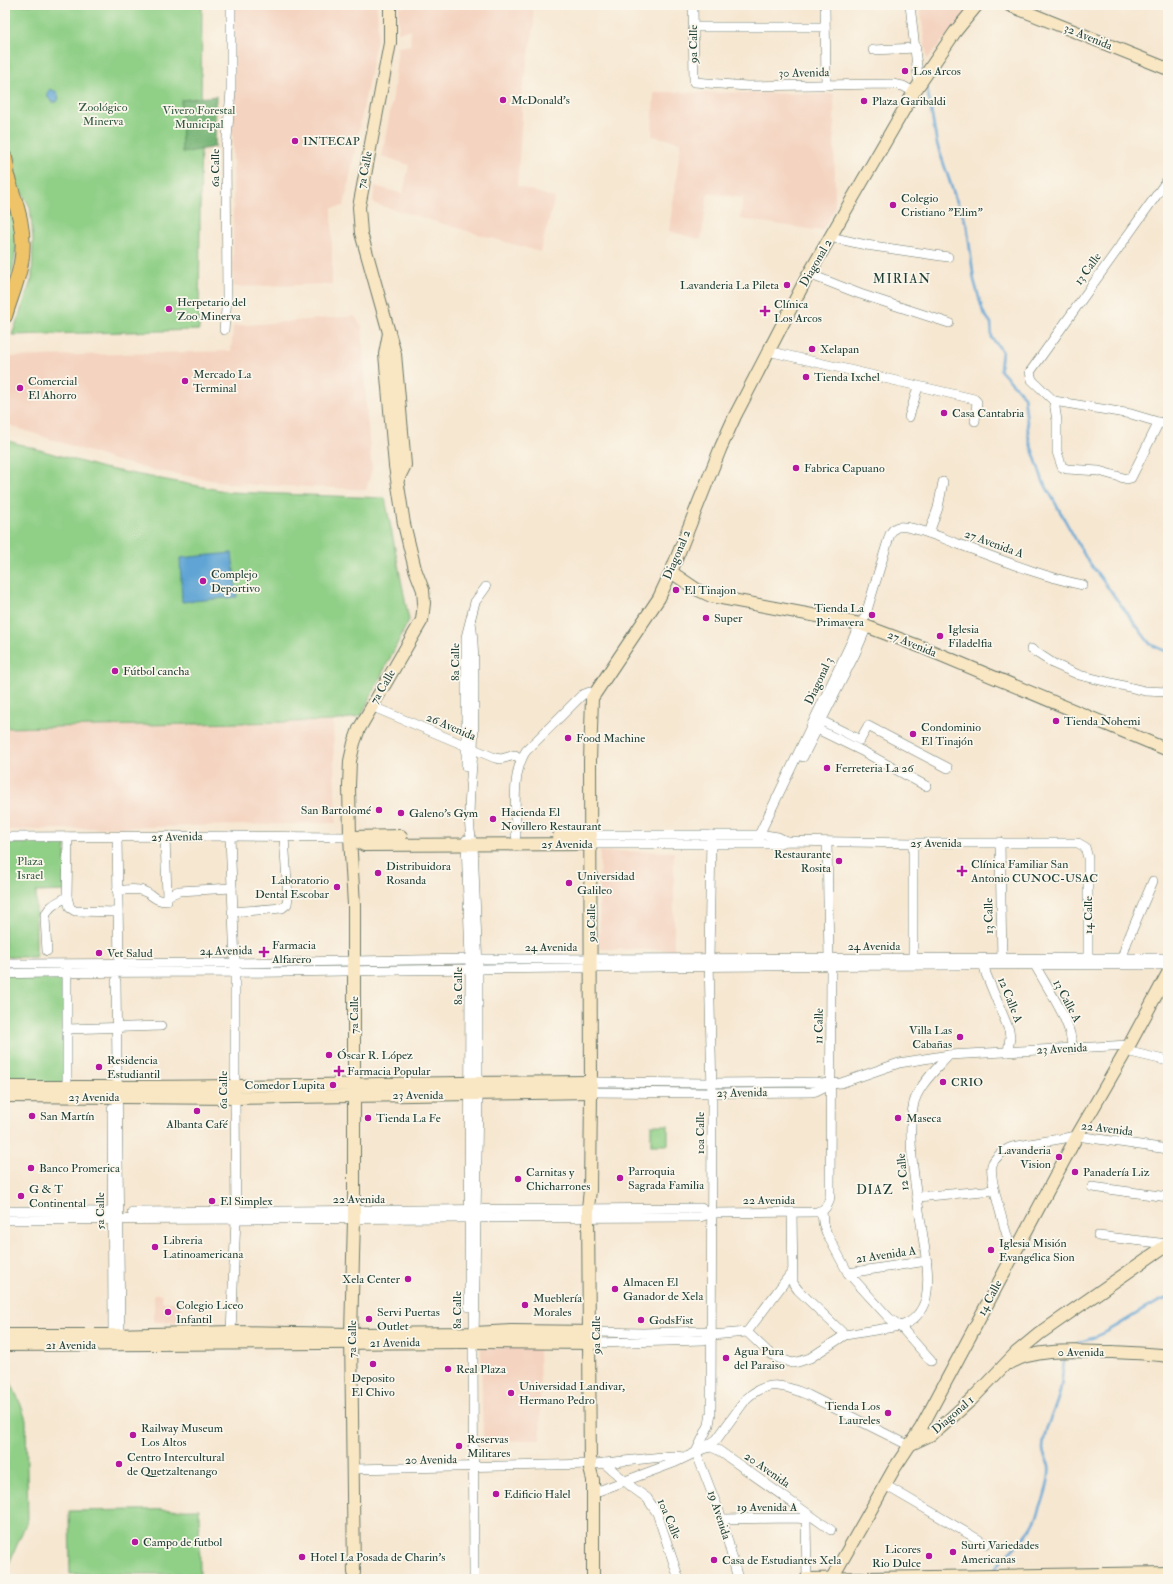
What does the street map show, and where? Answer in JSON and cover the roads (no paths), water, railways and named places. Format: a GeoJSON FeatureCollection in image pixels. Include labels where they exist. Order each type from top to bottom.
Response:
{"type":"FeatureCollection","features":[{"type":"Feature","properties":{"kind":"main road"},"geometry":{"type":"LineString","coordinates":[[5,158],[7,163],[6,174],[20,219],[23,249],[21,264],[5,316]]}},
{"type":"Feature","properties":{"kind":"main road"},"geometry":{"type":"LineString","coordinates":[[5,196],[15,215],[18,240],[15,270],[5,305]]}},
{"type":"Feature","properties":{"kind":"street","name":"6a Calle"},"geometry":{"type":"LineString","coordinates":[[224,330],[227,300],[226,150],[231,91],[231,5]]}},
{"type":"Feature","properties":{"kind":"street","name":"7a Calle"},"geometry":{"type":"LineString","coordinates":[[354,1577],[351,1339],[354,1215],[354,905],[350,837],[350,761],[359,729],[422,620],[424,603],[423,590],[413,564],[404,524],[398,478],[405,465],[395,354],[361,233],[359,207],[390,43],[390,5]]}},
{"type":"Feature","properties":{"kind":"street","name":"9a Calle"},"geometry":{"type":"LineString","coordinates":[[693,5],[694,82]]}},
{"type":"Feature","properties":{"kind":"street"},"geometry":{"type":"LineString","coordinates":[[825,5],[826,85]]}},
{"type":"Feature","properties":{"kind":"street"},"geometry":{"type":"LineString","coordinates":[[910,5],[916,48],[916,88]]}},
{"type":"Feature","properties":{"kind":"street","name":"Diagonal 2"},"geometry":{"type":"LineString","coordinates":[[642,623],[659,598],[671,572],[721,447],[749,387],[809,274],[916,88],[977,5]]}},
{"type":"Feature","properties":{"kind":"street","name":"32 Avenida"},"geometry":{"type":"LineString","coordinates":[[1009,5],[1168,69]]}},
{"type":"Feature","properties":{"kind":"street"},"geometry":{"type":"LineString","coordinates":[[693,27],[825,27]]}},
{"type":"Feature","properties":{"kind":"street"},"geometry":{"type":"LineString","coordinates":[[873,50],[916,48]]}},
{"type":"Feature","properties":{"kind":"street","name":"30 Avenida"},"geometry":{"type":"LineString","coordinates":[[694,82],[747,86],[892,84],[916,88]]}},
{"type":"Feature","properties":{"kind":"street","name":"13 Calle"},"geometry":{"type":"LineString","coordinates":[[1054,401],[1032,380],[1030,375],[1031,370],[1168,178]]}},
{"type":"Feature","properties":{"kind":"street"},"geometry":{"type":"LineString","coordinates":[[830,237],[866,245],[948,257]]}},
{"type":"Feature","properties":{"kind":"street"},"geometry":{"type":"LineString","coordinates":[[809,274],[860,294],[949,323]]}},
{"type":"Feature","properties":{"kind":"street"},"geometry":{"type":"LineString","coordinates":[[768,351],[976,401],[974,421]]}},
{"type":"Feature","properties":{"kind":"street"},"geometry":{"type":"LineString","coordinates":[[909,417],[918,387]]}},
{"type":"Feature","properties":{"kind":"street"},"geometry":{"type":"LineString","coordinates":[[1159,422],[1131,478],[1127,479],[1099,471],[1067,469],[1062,467],[1057,452],[1057,421],[1054,401],[1131,414],[1159,422],[1168,425]]}},
{"type":"Feature","properties":{"kind":"street"},"geometry":{"type":"LineString","coordinates":[[929,533],[938,508],[943,482]]}},
{"type":"Feature","properties":{"kind":"street","name":"27 Avenida A"},"geometry":{"type":"LineString","coordinates":[[896,528],[900,527],[929,533],[1037,573],[1058,580],[1083,585]]}},
{"type":"Feature","properties":{"kind":"street","name":"Diagonal 3"},"geometry":{"type":"LineString","coordinates":[[762,839],[819,725],[863,625],[890,534],[896,528]]}},
{"type":"Feature","properties":{"kind":"street","name":"27 Avenida"},"geometry":{"type":"LineString","coordinates":[[671,572],[696,589],[711,596],[863,625],[924,648],[1168,750]]}},
{"type":"Feature","properties":{"kind":"street","name":"8a Calle"},"geometry":{"type":"LineString","coordinates":[[474,1579],[472,1214],[474,959],[469,840],[470,678],[474,639],[471,622],[475,602],[482,590],[486,587]]}},
{"type":"Feature","properties":{"kind":"street","name":"9a Calle"},"geometry":{"type":"LineString","coordinates":[[593,1579],[594,1468],[590,1190],[590,710],[594,693],[642,623]]}},
{"type":"Feature","properties":{"kind":"street","name":"Diagonal 3"},"geometry":{"type":"LineString","coordinates":[[762,839],[863,625]]}},
{"type":"Feature","properties":{"kind":"street"},"geometry":{"type":"LineString","coordinates":[[1030,649],[1054,664],[1079,675],[1145,691],[1168,692]]}},
{"type":"Feature","properties":{"kind":"street"},"geometry":{"type":"LineString","coordinates":[[516,836],[517,778],[524,755],[582,695],[590,692],[594,693]]}},
{"type":"Feature","properties":{"kind":"street","name":"26 Avenida"},"geometry":{"type":"LineString","coordinates":[[371,706],[498,759],[515,755],[524,755]]}},
{"type":"Feature","properties":{"kind":"street"},"geometry":{"type":"LineString","coordinates":[[819,725],[860,740],[868,726],[948,768]]}},
{"type":"Feature","properties":{"kind":"street"},"geometry":{"type":"LineString","coordinates":[[819,725],[852,746],[926,786]]}},
{"type":"Feature","properties":{"kind":"street","name":"6a Calle"},"geometry":{"type":"LineString","coordinates":[[229,1338],[236,1215],[235,968],[230,836]]}},
{"type":"Feature","properties":{"kind":"street","name":"25 Avenida"},"geometry":{"type":"LineString","coordinates":[[5,837],[350,837],[364,845],[469,840],[516,836],[591,839]]}},
{"type":"Feature","properties":{"kind":"street"},"geometry":{"type":"LineString","coordinates":[[68,837],[67,897],[70,908],[75,911],[118,912]]}},
{"type":"Feature","properties":{"kind":"street"},"geometry":{"type":"LineString","coordinates":[[117,837],[119,964]]}},
{"type":"Feature","properties":{"kind":"street"},"geometry":{"type":"LineString","coordinates":[[117,891],[144,891],[154,899],[166,901],[165,837]]}},
{"type":"Feature","properties":{"kind":"street"},"geometry":{"type":"LineString","coordinates":[[232,912],[282,908],[287,904],[288,897],[284,837]]}},
{"type":"Feature","properties":{"kind":"street","name":"25 Avenida"},"geometry":{"type":"LineString","coordinates":[[469,840],[762,839],[777,844],[786,841],[913,843],[1000,842],[1078,843],[1085,847]]}},
{"type":"Feature","properties":{"kind":"street","name":"10a Calle"},"geometry":{"type":"LineString","coordinates":[[699,1450],[711,1419],[712,1093],[709,963],[711,840]]}},
{"type":"Feature","properties":{"kind":"street","name":"11 Calle"},"geometry":{"type":"LineString","coordinates":[[827,842],[830,962],[830,1196],[829,1203],[823,1210],[823,1223],[827,1234],[848,1273],[889,1318],[900,1326],[931,1360]]}},
{"type":"Feature","properties":{"kind":"street","name":"13 Calle"},"geometry":{"type":"LineString","coordinates":[[1000,842],[1002,962]]}},
{"type":"Feature","properties":{"kind":"street"},"geometry":{"type":"LineString","coordinates":[[913,843],[913,962]]}},
{"type":"Feature","properties":{"kind":"street","name":"14 Calle"},"geometry":{"type":"LineString","coordinates":[[1085,847],[1088,858],[1088,958]]}},
{"type":"Feature","properties":{"kind":"street"},"geometry":{"type":"LineString","coordinates":[[1122,958],[1127,942],[1153,881]]}},
{"type":"Feature","properties":{"kind":"street"},"geometry":{"type":"LineString","coordinates":[[167,896],[179,891],[232,888]]}},
{"type":"Feature","properties":{"kind":"street"},"geometry":{"type":"LineString","coordinates":[[47,951],[46,913],[48,908],[67,897]]}},
{"type":"Feature","properties":{"kind":"street","name":"24 Avenida"},"geometry":{"type":"LineString","coordinates":[[5,964],[116,973],[354,965],[474,959],[591,963],[709,963],[1002,962],[1088,958],[1168,958]]}},
{"type":"Feature","properties":{"kind":"street","name":"12 Calle A"},"geometry":{"type":"LineString","coordinates":[[983,962],[1009,1030],[1010,1037],[1008,1052]]}},
{"type":"Feature","properties":{"kind":"street","name":"24 Avenida"},"geometry":{"type":"LineString","coordinates":[[1002,962],[1035,965],[1168,965]]}},
{"type":"Feature","properties":{"kind":"street","name":"24 Avenida"},"geometry":{"type":"LineString","coordinates":[[354,965],[474,969],[591,963]]}},
{"type":"Feature","properties":{"kind":"street","name":"24 Avenida"},"geometry":{"type":"LineString","coordinates":[[5,974],[119,964],[235,968]]}},
{"type":"Feature","properties":{"kind":"street","name":"13 Calle A"},"geometry":{"type":"LineString","coordinates":[[1035,965],[1067,1025],[1071,1036],[1072,1049]]}},
{"type":"Feature","properties":{"kind":"street"},"geometry":{"type":"LineString","coordinates":[[67,968],[67,1087]]}},
{"type":"Feature","properties":{"kind":"street","name":"14 Calle"},"geometry":{"type":"LineString","coordinates":[[832,1578],[908,1445],[921,1428],[1012,1255],[1167,977]]}},
{"type":"Feature","properties":{"kind":"street","name":"5a Calle"},"geometry":{"type":"LineString","coordinates":[[116,981],[115,1092],[117,1335]]}},
{"type":"Feature","properties":{"kind":"street"},"geometry":{"type":"LineString","coordinates":[[67,1029],[161,1026]]}},
{"type":"Feature","properties":{"kind":"street","name":"23 Avenida"},"geometry":{"type":"LineString","coordinates":[[354,1090],[474,1095],[591,1087],[711,1083],[814,1082],[830,1084],[841,1083],[899,1063],[948,1055],[1072,1049],[1128,1048],[1168,1061]]}},
{"type":"Feature","properties":{"kind":"street","name":"12 Calle"},"geometry":{"type":"LineString","coordinates":[[900,1326],[906,1324],[917,1316],[926,1298],[927,1262],[912,1140],[913,1106],[920,1089],[948,1055]]}},
{"type":"Feature","properties":{"kind":"street","name":"23 Avenida"},"geometry":{"type":"LineString","coordinates":[[5,1096],[115,1092],[354,1090],[474,1082],[712,1093],[811,1092],[830,1084]]}},
{"type":"Feature","properties":{"kind":"street","name":"23 Avenida"},"geometry":{"type":"LineString","coordinates":[[5,1087],[67,1087],[115,1092]]}},
{"type":"Feature","properties":{"kind":"street","name":"22 Avenida"},"geometry":{"type":"LineString","coordinates":[[994,1190],[992,1166],[998,1156],[1012,1147],[1077,1136],[1168,1149]]}},
{"type":"Feature","properties":{"kind":"street"},"geometry":{"type":"LineString","coordinates":[[1092,1187],[1168,1197]]}},
{"type":"Feature","properties":{"kind":"street"},"geometry":{"type":"LineString","coordinates":[[918,1197],[994,1190],[1012,1255]]}},
{"type":"Feature","properties":{"kind":"street","name":"22 Avenida"},"geometry":{"type":"LineString","coordinates":[[5,1211],[116,1215],[591,1213],[700,1217],[712,1213],[823,1210]]}},
{"type":"Feature","properties":{"kind":"street"},"geometry":{"type":"LineString","coordinates":[[792,1212],[793,1283],[798,1290],[845,1335]]}},
{"type":"Feature","properties":{"kind":"street","name":"22 Avenida"},"geometry":{"type":"LineString","coordinates":[[5,1220],[116,1215]]}},
{"type":"Feature","properties":{"kind":"street"},"geometry":{"type":"LineString","coordinates":[[1098,1236],[1168,1244]]}},
{"type":"Feature","properties":{"kind":"street","name":"Diagonal 1"},"geometry":{"type":"LineString","coordinates":[[908,1445],[930,1436],[940,1428],[973,1398],[1016,1353],[1039,1334],[1168,1244]]}},
{"type":"Feature","properties":{"kind":"street","name":"21 Avenida A"},"geometry":{"type":"LineString","coordinates":[[848,1273],[927,1262]]}},
{"type":"Feature","properties":{"kind":"street"},"geometry":{"type":"LineString","coordinates":[[792,1272],[747,1332],[768,1352],[776,1357],[792,1363],[804,1361],[845,1335],[900,1326]]}},
{"type":"Feature","properties":{"kind":"street","name":"21 Avenida"},"geometry":{"type":"LineString","coordinates":[[5,1335],[472,1340],[592,1338],[704,1340],[712,1335],[747,1332]]}},
{"type":"Feature","properties":{"kind":"street","name":"21 Avenida"},"geometry":{"type":"LineString","coordinates":[[5,1345],[229,1338]]}},
{"type":"Feature","properties":{"kind":"street","name":"0 Avenida"},"geometry":{"type":"LineString","coordinates":[[998,1372],[1005,1366],[1020,1358],[1051,1352],[1093,1352],[1168,1356]]}},
{"type":"Feature","properties":{"kind":"street"},"geometry":{"type":"LineString","coordinates":[[699,1450],[710,1445],[717,1439],[746,1399],[760,1389],[777,1385],[792,1388],[808,1395],[908,1445]]}},
{"type":"Feature","properties":{"kind":"street","name":"20 Avenida"},"geometry":{"type":"LineString","coordinates":[[593,1493],[676,1462],[699,1450],[711,1447],[718,1450],[808,1517],[831,1530]]}},
{"type":"Feature","properties":{"kind":"street","name":"19 Avenida"},"geometry":{"type":"LineString","coordinates":[[699,1450],[722,1519],[738,1579]]}},
{"type":"Feature","properties":{"kind":"street","name":"20 Avenida"},"geometry":{"type":"LineString","coordinates":[[352,1471],[474,1468],[594,1468],[656,1457],[685,1457]]}},
{"type":"Feature","properties":{"kind":"street","name":"10a Calle"},"geometry":{"type":"LineString","coordinates":[[594,1468],[624,1481],[647,1498],[652,1504],[657,1513],[679,1579]]}},
{"type":"Feature","properties":{"kind":"street"},"geometry":{"type":"LineString","coordinates":[[885,1485],[986,1544]]}},
{"type":"Feature","properties":{"kind":"street"},"geometry":{"type":"LineString","coordinates":[[808,1517],[806,1579],[1168,1573]]}},
{"type":"Feature","properties":{"kind":"street","name":"19 Avenida A"},"geometry":{"type":"LineString","coordinates":[[722,1519],[808,1517]]}},
{"type":"Feature","properties":{"kind":"water"},"geometry":{"type":"Polygon","coordinates":[[[50,89],[57,92],[59,98],[57,102],[52,102],[48,98],[47,93],[50,89]]]}},
{"type":"Feature","properties":{"kind":"water"},"geometry":{"type":"Polygon","coordinates":[[[232,553],[237,597],[182,602],[180,558],[232,553]]]}},
{"type":"Feature","properties":{"kind":"waterway"},"geometry":{"type":"LineString","coordinates":[[927,88],[937,144],[955,197],[967,226],[974,280],[983,312],[991,323],[992,338],[1002,351],[1000,370],[1024,396],[1029,440],[1043,481],[1086,558],[1150,644],[1168,652]]}},
{"type":"Feature","properties":{"kind":"waterway"},"geometry":{"type":"LineString","coordinates":[[1071,1347],[1102,1334],[1151,1305],[1168,1298]]}},
{"type":"Feature","properties":{"kind":"waterway"},"geometry":{"type":"LineString","coordinates":[[994,1571],[1029,1531],[1042,1505],[1047,1488],[1049,1472],[1049,1466],[1043,1451],[1045,1434],[1058,1398],[1066,1355]]}},
{"type":"Feature","properties":{"kind":"place","name":"Los Arcos"},"geometry":{"type":"Point","coordinates":[905,71]}},
{"type":"Feature","properties":{"kind":"place","name":"McDonald's"},"geometry":{"type":"Point","coordinates":[503,100]}},
{"type":"Feature","properties":{"kind":"place","name":"Plaza Garibaldi"},"geometry":{"type":"Point","coordinates":[864,101]}},
{"type":"Feature","properties":{"kind":"place","name":"INTECAP"},"geometry":{"type":"Point","coordinates":[295,141]}},
{"type":"Feature","properties":{"kind":"place","name":"Colegio Cristiano \"Elim\""},"geometry":{"type":"Point","coordinates":[893,205]}},
{"type":"Feature","properties":{"kind":"place","name":"Lavanderia La Pileta"},"geometry":{"type":"Point","coordinates":[787,285]}},
{"type":"Feature","properties":{"kind":"place","name":"Herpetario del Zoo Minerva"},"geometry":{"type":"Point","coordinates":[169,309]}},
{"type":"Feature","properties":{"kind":"place","name":"Clínica Los Arcos"},"geometry":{"type":"Point","coordinates":[765,311]}},
{"type":"Feature","properties":{"kind":"place","name":"Xelapan"},"geometry":{"type":"Point","coordinates":[812,349]}},
{"type":"Feature","properties":{"kind":"place","name":"Tienda Ixchel"},"geometry":{"type":"Point","coordinates":[806,377]}},
{"type":"Feature","properties":{"kind":"place","name":"Mercado La Terminal"},"geometry":{"type":"Point","coordinates":[185,381]}},
{"type":"Feature","properties":{"kind":"place","name":"Comercial El Ahorro"},"geometry":{"type":"Point","coordinates":[20,388]}},
{"type":"Feature","properties":{"kind":"place","name":"Casa Cantabria"},"geometry":{"type":"Point","coordinates":[944,413]}},
{"type":"Feature","properties":{"kind":"place","name":"Fabrica Capuano"},"geometry":{"type":"Point","coordinates":[796,468]}},
{"type":"Feature","properties":{"kind":"place","name":"Complejo Deportivo"},"geometry":{"type":"Point","coordinates":[203,581]}},
{"type":"Feature","properties":{"kind":"place","name":"El Tinajon"},"geometry":{"type":"Point","coordinates":[676,590]}},
{"type":"Feature","properties":{"kind":"place","name":"Tienda La Primavera"},"geometry":{"type":"Point","coordinates":[872,615]}},
{"type":"Feature","properties":{"kind":"place","name":"Super"},"geometry":{"type":"Point","coordinates":[706,618]}},
{"type":"Feature","properties":{"kind":"place","name":"Iglesia Filadelfia"},"geometry":{"type":"Point","coordinates":[940,636]}},
{"type":"Feature","properties":{"kind":"place","name":"Fútbol cancha"},"geometry":{"type":"Point","coordinates":[115,671]}},
{"type":"Feature","properties":{"kind":"place","name":"Tienda Nohemi"},"geometry":{"type":"Point","coordinates":[1056,721]}},
{"type":"Feature","properties":{"kind":"place","name":"Condominio El Tinajón"},"geometry":{"type":"Point","coordinates":[913,734]}},
{"type":"Feature","properties":{"kind":"place","name":"Food Machine"},"geometry":{"type":"Point","coordinates":[568,738]}},
{"type":"Feature","properties":{"kind":"place","name":"Ferreteria La 26"},"geometry":{"type":"Point","coordinates":[827,768]}},
{"type":"Feature","properties":{"kind":"place","name":"San Bartolomé"},"geometry":{"type":"Point","coordinates":[379,810]}},
{"type":"Feature","properties":{"kind":"place","name":"Galeno's Gym"},"geometry":{"type":"Point","coordinates":[401,813]}},
{"type":"Feature","properties":{"kind":"place","name":"Hacienda El Novillero Restaurant"},"geometry":{"type":"Point","coordinates":[493,819]}},
{"type":"Feature","properties":{"kind":"place","name":"Restaurante Rosita"},"geometry":{"type":"Point","coordinates":[839,861]}},
{"type":"Feature","properties":{"kind":"place","name":"Clínica Familiar San Antonio CUNOC-USAC"},"geometry":{"type":"Point","coordinates":[962,871]}},
{"type":"Feature","properties":{"kind":"place","name":"Distribuidora Rosanda"},"geometry":{"type":"Point","coordinates":[378,873]}},
{"type":"Feature","properties":{"kind":"place","name":"Universidad Galileo"},"geometry":{"type":"Point","coordinates":[569,883]}},
{"type":"Feature","properties":{"kind":"place","name":"Laboratorio Dental Escobar"},"geometry":{"type":"Point","coordinates":[337,887]}},
{"type":"Feature","properties":{"kind":"place","name":"Farmacia Alfarero"},"geometry":{"type":"Point","coordinates":[264,952]}},
{"type":"Feature","properties":{"kind":"place","name":"Vet Salud"},"geometry":{"type":"Point","coordinates":[99,953]}},
{"type":"Feature","properties":{"kind":"place","name":"Villa Las Cabañas"},"geometry":{"type":"Point","coordinates":[960,1037]}},
{"type":"Feature","properties":{"kind":"place","name":"Óscar R. López"},"geometry":{"type":"Point","coordinates":[329,1055]}},
{"type":"Feature","properties":{"kind":"place","name":"Residencia Estudiantil"},"geometry":{"type":"Point","coordinates":[99,1067]}},
{"type":"Feature","properties":{"kind":"place","name":"Farmacia Popular"},"geometry":{"type":"Point","coordinates":[339,1071]}},
{"type":"Feature","properties":{"kind":"place","name":"CRIO"},"geometry":{"type":"Point","coordinates":[943,1082]}},
{"type":"Feature","properties":{"kind":"place","name":"Comedor Lupita"},"geometry":{"type":"Point","coordinates":[333,1085]}},
{"type":"Feature","properties":{"kind":"place","name":"Albanta Café"},"geometry":{"type":"Point","coordinates":[197,1111]}},
{"type":"Feature","properties":{"kind":"place","name":"San Martín"},"geometry":{"type":"Point","coordinates":[32,1116]}},
{"type":"Feature","properties":{"kind":"place","name":"Tienda La Fe"},"geometry":{"type":"Point","coordinates":[368,1118]}},
{"type":"Feature","properties":{"kind":"place","name":"Maseca"},"geometry":{"type":"Point","coordinates":[898,1118]}},
{"type":"Feature","properties":{"kind":"place","name":"Lavanderia Vision"},"geometry":{"type":"Point","coordinates":[1059,1157]}},
{"type":"Feature","properties":{"kind":"place","name":"Banco Promerica"},"geometry":{"type":"Point","coordinates":[31,1168]}},
{"type":"Feature","properties":{"kind":"place","name":"Panadería Liz"},"geometry":{"type":"Point","coordinates":[1075,1172]}},
{"type":"Feature","properties":{"kind":"place","name":"Parroquia Sagrada Familia"},"geometry":{"type":"Point","coordinates":[620,1178]}},
{"type":"Feature","properties":{"kind":"place","name":"Carnitas y Chicharrones"},"geometry":{"type":"Point","coordinates":[518,1179]}},
{"type":"Feature","properties":{"kind":"place","name":"G & T Continental"},"geometry":{"type":"Point","coordinates":[21,1196]}},
{"type":"Feature","properties":{"kind":"place","name":"El Simplex"},"geometry":{"type":"Point","coordinates":[212,1201]}},
{"type":"Feature","properties":{"kind":"place","name":"Libreria Latinoamericana"},"geometry":{"type":"Point","coordinates":[155,1247]}},
{"type":"Feature","properties":{"kind":"place","name":"Iglesia Misión Evangélica Sion"},"geometry":{"type":"Point","coordinates":[991,1250]}},
{"type":"Feature","properties":{"kind":"place","name":"Xela Center"},"geometry":{"type":"Point","coordinates":[408,1279]}},
{"type":"Feature","properties":{"kind":"place","name":"Almacen El Ganador de Xela"},"geometry":{"type":"Point","coordinates":[615,1289]}},
{"type":"Feature","properties":{"kind":"place","name":"Mueblería Morales"},"geometry":{"type":"Point","coordinates":[525,1305]}},
{"type":"Feature","properties":{"kind":"place","name":"Colegio Liceo Infantil"},"geometry":{"type":"Point","coordinates":[168,1312]}},
{"type":"Feature","properties":{"kind":"place","name":"Servi Puertas Outlet"},"geometry":{"type":"Point","coordinates":[369,1319]}},
{"type":"Feature","properties":{"kind":"place","name":"GodsFist"},"geometry":{"type":"Point","coordinates":[641,1320]}},
{"type":"Feature","properties":{"kind":"place","name":"Agua Pura del Paraiso"},"geometry":{"type":"Point","coordinates":[726,1358]}},
{"type":"Feature","properties":{"kind":"place","name":"Deposito El Chivo"},"geometry":{"type":"Point","coordinates":[373,1364]}},
{"type":"Feature","properties":{"kind":"place","name":"Real Plaza"},"geometry":{"type":"Point","coordinates":[448,1369]}},
{"type":"Feature","properties":{"kind":"place","name":"Universidad Landivar, Hermano Pedro"},"geometry":{"type":"Point","coordinates":[511,1393]}},
{"type":"Feature","properties":{"kind":"place","name":"Tienda Los Laureles"},"geometry":{"type":"Point","coordinates":[888,1413]}},
{"type":"Feature","properties":{"kind":"place","name":"Railway Museum Los Altos"},"geometry":{"type":"Point","coordinates":[133,1435]}},
{"type":"Feature","properties":{"kind":"place","name":"Reservas Militares"},"geometry":{"type":"Point","coordinates":[459,1446]}},
{"type":"Feature","properties":{"kind":"place","name":"Centro Intercultural de Quetzaltenango"},"geometry":{"type":"Point","coordinates":[119,1464]}},
{"type":"Feature","properties":{"kind":"place","name":"Edificio Halel"},"geometry":{"type":"Point","coordinates":[496,1494]}},
{"type":"Feature","properties":{"kind":"place","name":"Campo de futbol"},"geometry":{"type":"Point","coordinates":[135,1542]}},
{"type":"Feature","properties":{"kind":"place","name":"Surti Variedades Americanas"},"geometry":{"type":"Point","coordinates":[953,1552]}},
{"type":"Feature","properties":{"kind":"place","name":"Licores Rio Dulce"},"geometry":{"type":"Point","coordinates":[929,1556]}},
{"type":"Feature","properties":{"kind":"place","name":"Hotel La Posada de Charin's"},"geometry":{"type":"Point","coordinates":[302,1557]}},
{"type":"Feature","properties":{"kind":"place","name":"Casa de Estudiantes Xela"},"geometry":{"type":"Point","coordinates":[714,1560]}},
{"type":"Feature","properties":{"kind":"district","name":"MIRIAN"},"geometry":{"type":"Point","coordinates":[902,279]}},
{"type":"Feature","properties":{"kind":"district","name":"DIAZ"},"geometry":{"type":"Point","coordinates":[875,1190]}},
{"type":"Feature","properties":{"kind":"park label","name":"Zoológico Minerva"},"geometry":{"type":"Point","coordinates":[103,114]}},
{"type":"Feature","properties":{"kind":"park label","name":"Vivero Forestal Municipal"},"geometry":{"type":"Point","coordinates":[199,117]}},
{"type":"Feature","properties":{"kind":"park label","name":"Plaza Israel"},"geometry":{"type":"Point","coordinates":[30,868]}}]}
